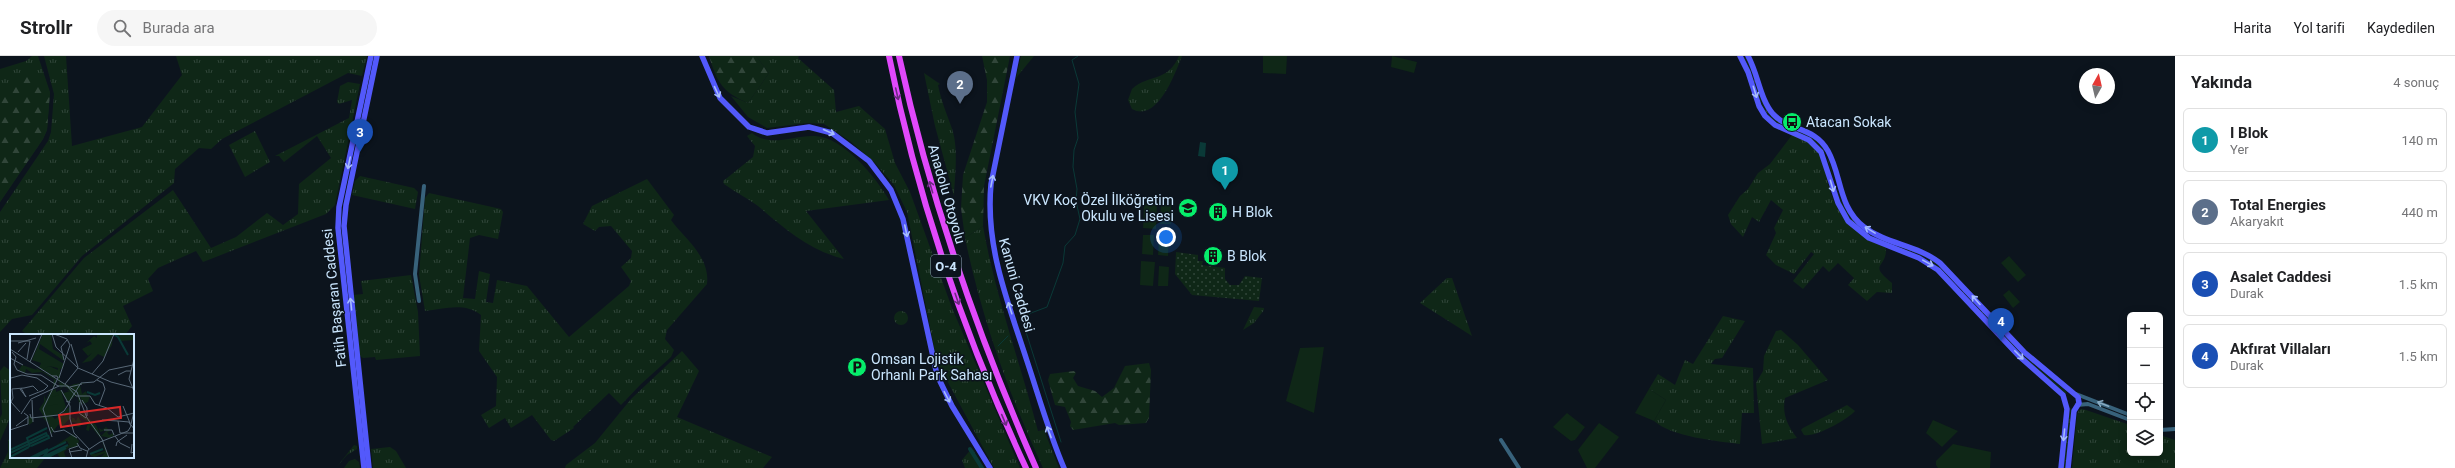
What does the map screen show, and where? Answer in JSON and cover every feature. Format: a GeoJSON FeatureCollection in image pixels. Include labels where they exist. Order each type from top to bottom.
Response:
{"type":"FeatureCollection","features":[{"type":"Feature","properties":{"kind":"highway","name":"Anadolu Otoyolu"},"geometry":{"type":"LineString","coordinates":[[889,56],[907,138],[946,266],[993,394],[1026,468]]}},
{"type":"Feature","properties":{"kind":"highway","name":"Anadolu Otoyolu"},"geometry":{"type":"LineString","coordinates":[[899,56],[923,158],[959,276],[1004,396],[1036,468]]}},
{"type":"Feature","properties":{"kind":"main road","name":"Fatih Başaran Caddesi"},"geometry":{"type":"LineString","coordinates":[[364,468],[338,228],[340,207],[371,56]]}},
{"type":"Feature","properties":{"kind":"main road","name":"Fatih Başaran Caddesi"},"geometry":{"type":"LineString","coordinates":[[369,468],[344,226],[346,205],[377,56]]}},
{"type":"Feature","properties":{"kind":"main road"},"geometry":{"type":"LineString","coordinates":[[702,56],[720,98],[749,127],[767,133],[809,127],[832,133],[869,161],[891,190],[903,219],[937,375],[952,406],[990,468]]}},
{"type":"Feature","properties":{"kind":"main road","name":"Kanuni Caddesi"},"geometry":{"type":"LineString","coordinates":[[1017,56],[991,184],[989,204],[992,247],[1047,428],[1064,468]]}},
{"type":"Feature","properties":{"kind":"main road"},"geometry":{"type":"LineString","coordinates":[[1740,56],[1765,116],[1775,125],[1809,140],[1821,152],[1838,203],[1848,221],[1869,238],[1919,258],[1938,270],[2021,358],[2060,392],[2067,403],[2071,406],[2076,406]]}},
{"type":"Feature","properties":{"kind":"main road"},"geometry":{"type":"LineString","coordinates":[[1748,56],[1767,106],[1774,115],[1786,123],[1812,133],[1828,151],[1842,197],[1856,220],[1874,233],[1917,250],[1940,263],[2024,352],[2075,394],[2079,400],[2076,406],[2068,468]]}},
{"type":"Feature","properties":{"kind":"main road"},"geometry":{"type":"LineString","coordinates":[[2061,468],[2067,396],[2075,394]]}},
{"type":"Feature","properties":{"kind":"street"},"geometry":{"type":"LineString","coordinates":[[419,301],[415,274],[424,186]]}},
{"type":"Feature","properties":{"kind":"street"},"geometry":{"type":"LineString","coordinates":[[2075,394],[2127,414]]}},
{"type":"Feature","properties":{"kind":"street"},"geometry":{"type":"LineString","coordinates":[[2076,406],[2088,404],[2127,419]]}},
{"type":"Feature","properties":{"kind":"street"},"geometry":{"type":"LineString","coordinates":[[2163,430],[2175,429]]}},
{"type":"Feature","properties":{"kind":"street"},"geometry":{"type":"LineString","coordinates":[[1501,440],[1519,468]]}},
{"type":"Feature","properties":{"kind":"green space"},"geometry":{"type":"Polygon","coordinates":[[[32,56],[38,56],[50,92],[47,130],[43,139],[0,202],[0,69],[26,61],[32,56]]]}},
{"type":"Feature","properties":{"kind":"green space"},"geometry":{"type":"Polygon","coordinates":[[[44,56],[66,56],[72,146],[142,127],[182,75],[176,56],[367,56],[362,76],[348,73],[222,139],[211,149],[199,148],[175,169],[174,183],[82,256],[32,315],[12,319],[0,332],[0,212],[48,141],[51,132],[54,94],[44,56]]]}},
{"type":"Feature","properties":{"kind":"green space"},"geometry":{"type":"Polygon","coordinates":[[[709,56],[756,56],[769,73],[748,103],[732,95],[726,90],[715,73],[709,56]]]}},
{"type":"Feature","properties":{"kind":"green space"},"geometry":{"type":"Polygon","coordinates":[[[756,56],[799,56],[798,58],[834,90],[836,112],[859,106],[885,129],[895,163],[910,192],[952,308],[1020,468],[994,468],[937,362],[907,212],[894,185],[875,163],[850,141],[824,124],[807,123],[767,128],[748,117],[731,96],[748,103],[769,73],[756,56]]]}},
{"type":"Feature","properties":{"kind":"green space"},"geometry":{"type":"Polygon","coordinates":[[[982,56],[1010,56],[984,186],[983,226],[965,238],[961,208],[963,175],[987,102],[987,80],[982,56]]]}},
{"type":"Feature","properties":{"kind":"green space"},"geometry":{"type":"Polygon","coordinates":[[[1021,56],[1034,56],[1016,78],[1021,56]]]}},
{"type":"Feature","properties":{"kind":"green space"},"geometry":{"type":"Polygon","coordinates":[[[1179,56],[1182,56],[1175,74],[1164,94],[1157,103],[1149,109],[1141,111],[1132,109],[1128,100],[1132,89],[1145,81],[1164,74],[1174,65],[1179,56]]]}},
{"type":"Feature","properties":{"kind":"green space"},"geometry":{"type":"Polygon","coordinates":[[[1263,56],[1287,56],[1286,74],[1263,73],[1263,56]]]}},
{"type":"Feature","properties":{"kind":"green space"},"geometry":{"type":"Polygon","coordinates":[[[1392,56],[1417,62],[1414,73],[1391,67],[1392,56]]]}},
{"type":"Feature","properties":{"kind":"green space"},"geometry":{"type":"Polygon","coordinates":[[[1743,56],[1748,60],[1771,114],[1812,136],[1824,149],[1826,156],[1823,150],[1812,139],[1784,128],[1772,119],[1766,112],[1759,97],[1751,71],[1743,56]]]}},
{"type":"Feature","properties":{"kind":"green space"},"geometry":{"type":"Polygon","coordinates":[[[924,73],[940,84],[938,85],[955,142],[956,161],[954,196],[935,126],[924,73]]]}},
{"type":"Feature","properties":{"kind":"green space"},"geometry":{"type":"Polygon","coordinates":[[[19,75],[27,75],[50,92],[47,130],[43,139],[0,202],[0,85],[6,87],[19,75]]]}},
{"type":"Feature","properties":{"kind":"green space"},"geometry":{"type":"Polygon","coordinates":[[[348,82],[360,84],[335,205],[326,214],[203,262],[196,251],[158,268],[148,279],[153,291],[123,306],[132,326],[126,334],[26,334],[22,331],[84,258],[173,190],[211,248],[236,237],[267,213],[283,225],[298,214],[299,184],[331,158],[317,136],[284,162],[279,156],[275,156],[349,118],[352,100],[339,104],[337,102],[340,86],[348,82]]]}},
{"type":"Feature","properties":{"kind":"green space"},"geometry":{"type":"Polygon","coordinates":[[[255,131],[270,162],[245,177],[229,145],[255,131]]]}},
{"type":"Feature","properties":{"kind":"green space"},"geometry":{"type":"Polygon","coordinates":[[[752,133],[766,140],[782,140],[807,136],[826,138],[837,143],[858,160],[876,180],[889,200],[806,211],[844,259],[820,250],[798,238],[758,206],[724,184],[723,181],[753,157],[755,146],[747,136],[752,133]]]}},
{"type":"Feature","properties":{"kind":"green space"},"geometry":{"type":"Polygon","coordinates":[[[1792,135],[1809,143],[1818,151],[1822,160],[1830,192],[1840,213],[1847,222],[1864,237],[1886,248],[1886,255],[1879,269],[1892,283],[1892,293],[1877,292],[1867,301],[1848,285],[1854,278],[1838,263],[1829,272],[1823,266],[1803,289],[1793,281],[1814,254],[1811,252],[1794,274],[1776,265],[1766,255],[1776,233],[1774,228],[1783,210],[1771,200],[1759,222],[1752,217],[1743,237],[1731,224],[1728,215],[1740,196],[1748,189],[1758,173],[1770,164],[1792,135]]]}},
{"type":"Feature","properties":{"kind":"green space"},"geometry":{"type":"Polygon","coordinates":[[[1826,156],[1828,159],[1836,185],[1826,156]]]}},
{"type":"Feature","properties":{"kind":"green space"},"geometry":{"type":"Polygon","coordinates":[[[360,176],[414,188],[418,192],[415,209],[352,195],[355,181],[360,176]]]}},
{"type":"Feature","properties":{"kind":"green space"},"geometry":{"type":"Polygon","coordinates":[[[647,179],[674,215],[671,220],[692,244],[702,259],[707,275],[707,284],[667,330],[665,339],[674,350],[671,357],[641,384],[621,405],[609,393],[573,427],[574,428],[554,441],[551,440],[532,415],[511,428],[505,418],[489,428],[481,415],[496,406],[497,377],[479,351],[481,315],[475,311],[461,307],[425,311],[419,275],[425,198],[429,193],[501,209],[503,212],[498,239],[479,235],[470,238],[463,298],[475,299],[479,271],[490,274],[486,302],[493,303],[497,280],[527,286],[569,337],[629,286],[631,281],[621,267],[631,258],[632,251],[611,226],[599,227],[595,231],[583,224],[592,206],[647,179]]]}},
{"type":"Feature","properties":{"kind":"green space"},"geometry":{"type":"Polygon","coordinates":[[[1836,185],[1839,196],[1846,209],[1857,223],[1937,263],[1960,285],[1958,286],[1941,269],[1929,260],[1872,236],[1855,224],[1843,208],[1839,198],[1836,185]]]}},
{"type":"Feature","properties":{"kind":"green space"},"geometry":{"type":"Polygon","coordinates":[[[1144,204],[1157,205],[1156,229],[1143,228],[1144,204]]]}},
{"type":"Feature","properties":{"kind":"green space"},"geometry":{"type":"Polygon","coordinates":[[[1161,204],[1171,204],[1171,224],[1160,224],[1161,204]]]}},
{"type":"Feature","properties":{"kind":"green space"},"geometry":{"type":"Polygon","coordinates":[[[983,226],[994,277],[1038,431],[1044,430],[1059,468],[1043,468],[1018,411],[997,355],[979,297],[965,238],[983,226]]]}},
{"type":"Feature","properties":{"kind":"green space"},"geometry":{"type":"Polygon","coordinates":[[[1143,235],[1154,235],[1153,255],[1142,254],[1143,235]]]}},
{"type":"Feature","properties":{"kind":"green space"},"geometry":{"type":"Polygon","coordinates":[[[1159,236],[1169,236],[1168,256],[1158,255],[1159,236]]]}},
{"type":"Feature","properties":{"kind":"green space"},"geometry":{"type":"Polygon","coordinates":[[[1176,252],[1198,255],[1198,261],[1203,261],[1202,265],[1225,268],[1225,279],[1230,285],[1239,285],[1245,276],[1262,278],[1259,301],[1192,295],[1175,274],[1176,252]]]}},
{"type":"Feature","properties":{"kind":"green space"},"geometry":{"type":"Polygon","coordinates":[[[2009,256],[2026,275],[2018,282],[2001,263],[2009,256]]]}},
{"type":"Feature","properties":{"kind":"green space"},"geometry":{"type":"Polygon","coordinates":[[[1141,261],[1155,262],[1153,286],[1140,285],[1141,261]]]}},
{"type":"Feature","properties":{"kind":"green space"},"geometry":{"type":"Polygon","coordinates":[[[1159,266],[1169,267],[1168,286],[1158,286],[1159,266]]]}},
{"type":"Feature","properties":{"kind":"green space"},"geometry":{"type":"Polygon","coordinates":[[[411,275],[418,312],[420,356],[376,360],[375,357],[363,358],[360,356],[353,295],[363,294],[361,281],[411,275]]]}},
{"type":"Feature","properties":{"kind":"green space"},"geometry":{"type":"Polygon","coordinates":[[[1447,278],[1452,278],[1472,336],[1420,303],[1447,278]]]}},
{"type":"Feature","properties":{"kind":"green space"},"geometry":{"type":"Polygon","coordinates":[[[1964,289],[2028,359],[2067,392],[2065,394],[2019,353],[1962,291],[1964,289]]]}},
{"type":"Feature","properties":{"kind":"green space"},"geometry":{"type":"Polygon","coordinates":[[[2009,290],[2020,302],[2013,308],[2003,295],[2009,290]]]}},
{"type":"Feature","properties":{"kind":"green space"},"geometry":{"type":"Polygon","coordinates":[[[1254,307],[1264,308],[1264,310],[1254,323],[1243,330],[1254,307]]]}},
{"type":"Feature","properties":{"kind":"green space"},"geometry":{"type":"Polygon","coordinates":[[[901,311],[906,313],[908,318],[906,323],[901,325],[896,323],[894,318],[896,313],[901,311]]]}},
{"type":"Feature","properties":{"kind":"green space"},"geometry":{"type":"Polygon","coordinates":[[[1723,316],[1745,321],[1722,358],[1715,359],[1711,364],[1753,368],[1754,413],[1742,413],[1740,444],[1683,435],[1662,426],[1654,421],[1666,400],[1649,389],[1658,374],[1675,385],[1685,360],[1693,364],[1723,316]]]}},
{"type":"Feature","properties":{"kind":"green space"},"geometry":{"type":"Polygon","coordinates":[[[1781,330],[1798,345],[1828,380],[1785,398],[1784,409],[1786,419],[1790,429],[1797,438],[1762,444],[1756,383],[1763,371],[1764,356],[1776,331],[1781,330]]]}},
{"type":"Feature","properties":{"kind":"green space"},"geometry":{"type":"Polygon","coordinates":[[[1324,347],[1314,413],[1286,401],[1300,348],[1324,347]]]}},
{"type":"Feature","properties":{"kind":"green space"},"geometry":{"type":"Polygon","coordinates":[[[682,351],[699,371],[677,417],[772,457],[763,468],[565,468],[566,465],[595,443],[631,399],[682,351]]]}},
{"type":"Feature","properties":{"kind":"green space"},"geometry":{"type":"Polygon","coordinates":[[[1149,363],[1151,370],[1149,418],[1146,423],[1119,425],[1115,423],[1073,430],[1070,426],[1071,422],[1065,407],[1055,405],[1048,380],[1050,374],[1074,371],[1076,373],[1073,378],[1078,386],[1095,391],[1102,397],[1114,388],[1125,366],[1149,363]]]}},
{"type":"Feature","properties":{"kind":"green space"},"geometry":{"type":"Polygon","coordinates":[[[4,366],[10,370],[10,418],[0,441],[0,418],[2,414],[0,371],[4,366]]]}},
{"type":"Feature","properties":{"kind":"green space"},"geometry":{"type":"Polygon","coordinates":[[[1649,389],[1666,400],[1654,421],[1635,413],[1649,389]]]}},
{"type":"Feature","properties":{"kind":"green space"},"geometry":{"type":"Polygon","coordinates":[[[1847,405],[1855,411],[1846,419],[1816,434],[1804,435],[1801,430],[1803,428],[1847,405]]]}},
{"type":"Feature","properties":{"kind":"green space"},"geometry":{"type":"Polygon","coordinates":[[[2070,408],[2073,409],[2065,468],[2063,468],[2070,408]]]}},
{"type":"Feature","properties":{"kind":"green space"},"geometry":{"type":"Polygon","coordinates":[[[2083,409],[2127,424],[2127,456],[2163,456],[2163,436],[2175,440],[2175,468],[2072,468],[2077,415],[2079,410],[2083,409]]]}},
{"type":"Feature","properties":{"kind":"green space"},"geometry":{"type":"Polygon","coordinates":[[[1567,413],[1585,427],[1575,440],[1571,441],[1553,427],[1567,413]]]}},
{"type":"Feature","properties":{"kind":"green space"},"geometry":{"type":"Polygon","coordinates":[[[1933,420],[1958,431],[1942,447],[1926,433],[1933,420]]]}},
{"type":"Feature","properties":{"kind":"green space"},"geometry":{"type":"Polygon","coordinates":[[[1599,423],[1619,437],[1595,468],[1587,468],[1578,450],[1599,423]]]}},
{"type":"Feature","properties":{"kind":"green space"},"geometry":{"type":"Polygon","coordinates":[[[10,436],[10,458],[45,458],[37,468],[0,468],[8,452],[8,441],[10,436]]]}},
{"type":"Feature","properties":{"kind":"green space"},"geometry":{"type":"Polygon","coordinates":[[[1953,444],[1991,452],[1990,468],[1938,468],[1936,461],[1953,444]]]}},
{"type":"Feature","properties":{"kind":"green space"},"geometry":{"type":"Polygon","coordinates":[[[354,445],[357,446],[357,449],[347,455],[336,468],[354,445]]]}},
{"type":"Feature","properties":{"kind":"green space"},"geometry":{"type":"Polygon","coordinates":[[[390,447],[396,451],[406,468],[373,468],[371,449],[390,447]]]}},
{"type":"Feature","properties":{"kind":"green space"},"geometry":{"type":"Polygon","coordinates":[[[972,448],[984,468],[965,468],[962,460],[972,448]]]}},
{"type":"Feature","properties":{"kind":"green space"},"geometry":{"type":"Polygon","coordinates":[[[355,459],[359,462],[360,468],[344,468],[349,461],[355,459]]]}},
{"type":"Feature","properties":{"kind":"shaded area"},"geometry":{"type":"Polygon","coordinates":[[[1200,142],[1206,143],[1205,157],[1198,156],[1200,142]]]}},
{"type":"Feature","properties":{"kind":"waterway"},"geometry":{"type":"LineString","coordinates":[[1024,320],[1031,313],[1047,307],[1063,263],[1065,246],[1075,235],[1080,219],[1076,201],[1077,189],[1073,167],[1074,150],[1078,138],[1075,112],[1079,84],[1072,60],[1078,56]]}},
{"type":"Feature","properties":{"kind":"waterway"},"geometry":{"type":"LineString","coordinates":[[1025,319],[1026,332],[1061,442]]}},
{"type":"Feature","properties":{"kind":"waterway"},"geometry":{"type":"LineString","coordinates":[[998,346],[1008,336]]}},
{"type":"Feature","properties":{"kind":"waterway"},"geometry":{"type":"LineString","coordinates":[[955,381],[970,369]]}},
{"type":"Feature","properties":{"kind":"waterway"},"geometry":{"type":"LineString","coordinates":[[970,449],[982,468]]}},
{"type":"Feature","properties":{"kind":"place","name":"Total Energies"},"geometry":{"type":"Point","coordinates":[960,104]}},
{"type":"Feature","properties":{"kind":"place","name":"Atacan Sokak"},"geometry":{"type":"Point","coordinates":[1792,122]}},
{"type":"Feature","properties":{"kind":"place","name":"Asalet Caddesi"},"geometry":{"type":"Point","coordinates":[360,152]}},
{"type":"Feature","properties":{"kind":"place","name":"I Blok"},"geometry":{"type":"Point","coordinates":[1225,190]}},
{"type":"Feature","properties":{"kind":"place","name":"VKV Koç Özel İlköğretim Okulu ve Lisesi"},"geometry":{"type":"Point","coordinates":[1188,208]}},
{"type":"Feature","properties":{"kind":"place","name":"H Blok"},"geometry":{"type":"Point","coordinates":[1218,212]}},
{"type":"Feature","properties":{"kind":"place","name":"B Blok"},"geometry":{"type":"Point","coordinates":[1213,256]}},
{"type":"Feature","properties":{"kind":"place","name":"Akfırat Villaları"},"geometry":{"type":"Point","coordinates":[2001,341]}},
{"type":"Feature","properties":{"kind":"place","name":"Omsan Lojistik Orhanlı Park Sahası"},"geometry":{"type":"Point","coordinates":[857,367]}}]}
